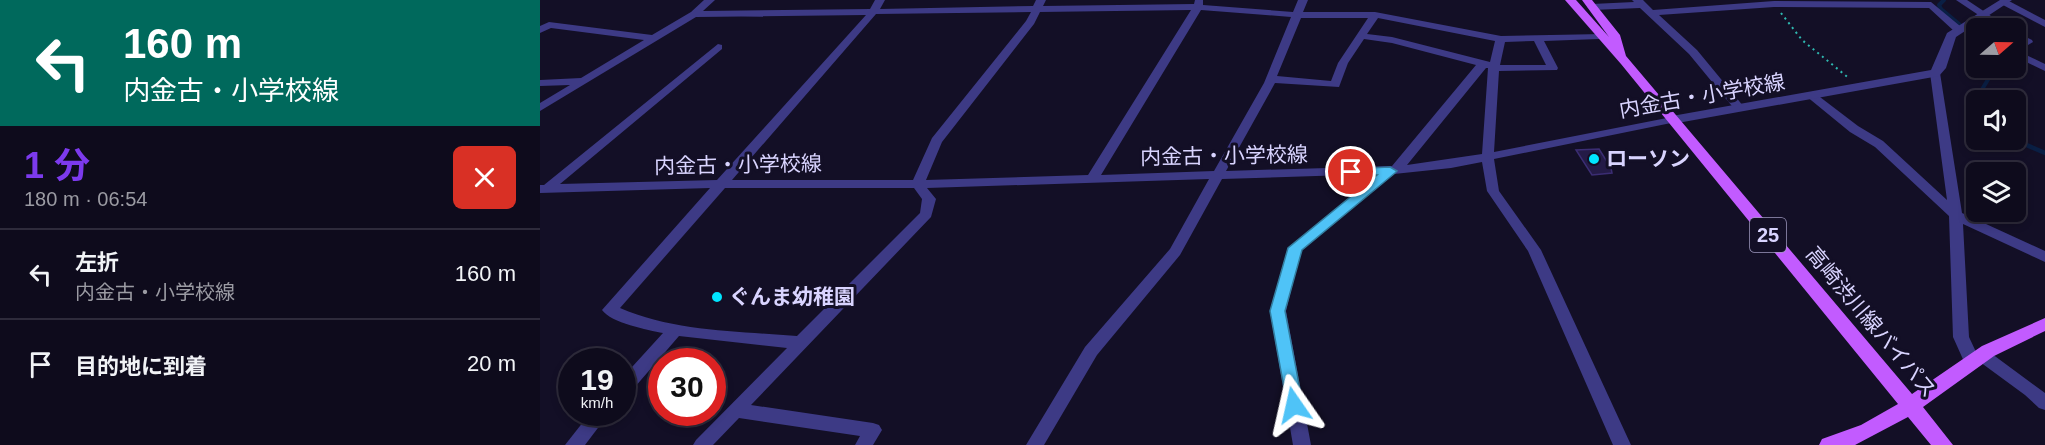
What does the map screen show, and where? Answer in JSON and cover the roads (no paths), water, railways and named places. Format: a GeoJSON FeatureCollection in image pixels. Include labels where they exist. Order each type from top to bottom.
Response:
{"type":"FeatureCollection","features":[{"type":"Feature","properties":{"kind":"main road","name":"高崎渋川線バイパス"},"geometry":{"type":"LineString","coordinates":[[1570,0],[1599,36],[1625,62],[1913,406],[1943,445]]}},
{"type":"Feature","properties":{"kind":"main road","name":"高崎渋川線バイパス"},"geometry":{"type":"LineString","coordinates":[[1589,4],[1614,36],[1625,62]]}},
{"type":"Feature","properties":{"kind":"main road"},"geometry":{"type":"LineString","coordinates":[[1829,445],[1860,436],[1913,406],[1977,358],[2045,324]]}},
{"type":"Feature","properties":{"kind":"street"},"geometry":{"type":"LineString","coordinates":[[540,108],[694,14],[710,0]]}},
{"type":"Feature","properties":{"kind":"street"},"geometry":{"type":"LineString","coordinates":[[802,343],[676,328],[625,318],[610,310],[873,12],[880,0]]}},
{"type":"Feature","properties":{"kind":"street"},"geometry":{"type":"LineString","coordinates":[[1035,445],[1091,351],[1175,252],[1270,79],[1303,0]]}},
{"type":"Feature","properties":{"kind":"street"},"geometry":{"type":"LineString","coordinates":[[1961,0],[1984,17]]}},
{"type":"Feature","properties":{"kind":"street"},"geometry":{"type":"LineString","coordinates":[[2045,24],[2006,1],[1984,17],[1951,35],[1940,68],[1935,73],[1956,215],[1961,337],[1977,358],[2031,390],[2045,403]]}},
{"type":"Feature","properties":{"kind":"street"},"geometry":{"type":"LineString","coordinates":[[1589,4],[1640,3],[1701,60],[1740,109]]}},
{"type":"Feature","properties":{"kind":"street"},"geometry":{"type":"LineString","coordinates":[[1652,13],[1774,4],[1933,3],[1966,28]]}},
{"type":"Feature","properties":{"kind":"street"},"geometry":{"type":"LineString","coordinates":[[694,14],[873,12],[1040,5],[1199,4],[1297,15],[1375,15],[1501,39],[1599,36]]}},
{"type":"Feature","properties":{"kind":"street"},"geometry":{"type":"LineString","coordinates":[[1092,179],[1199,4]]}},
{"type":"Feature","properties":{"kind":"street"},"geometry":{"type":"LineString","coordinates":[[702,445],[926,214],[929,199],[918,184],[936,141],[1040,5]]}},
{"type":"Feature","properties":{"kind":"street"},"geometry":{"type":"LineString","coordinates":[[1270,79],[1335,85],[1343,63],[1375,15]]}},
{"type":"Feature","properties":{"kind":"street"},"geometry":{"type":"LineString","coordinates":[[540,30],[549,25],[652,38]]}},
{"type":"Feature","properties":{"kind":"street"},"geometry":{"type":"LineString","coordinates":[[1361,36],[1392,40],[1505,69],[1553,68],[1537,38]]}},
{"type":"Feature","properties":{"kind":"street"},"geometry":{"type":"LineString","coordinates":[[1302,445],[1278,311],[1295,248],[1393,171],[1489,65],[1501,39]]}},
{"type":"Feature","properties":{"kind":"street"},"geometry":{"type":"LineString","coordinates":[[544,189],[718,47]]}},
{"type":"Feature","properties":{"kind":"street"},"geometry":{"type":"LineString","coordinates":[[2026,58],[2045,68]]}},
{"type":"Feature","properties":{"kind":"street"},"geometry":{"type":"LineString","coordinates":[[1489,65],[1488,157],[1493,191],[1534,250],[1622,445]]}},
{"type":"Feature","properties":{"kind":"street","name":"内金古・小学校線"},"geometry":{"type":"LineString","coordinates":[[544,189],[721,184],[918,184],[1393,171],[1488,157],[1672,120],[1935,73]]}},
{"type":"Feature","properties":{"kind":"street"},"geometry":{"type":"LineString","coordinates":[[540,83],[581,81]]}},
{"type":"Feature","properties":{"kind":"street"},"geometry":{"type":"LineString","coordinates":[[1812,96],[1854,129],[1879,144],[1956,215],[2045,257]]}},
{"type":"Feature","properties":{"kind":"street"},"geometry":{"type":"LineString","coordinates":[[636,374],[676,328]]}},
{"type":"Feature","properties":{"kind":"street"},"geometry":{"type":"LineString","coordinates":[[736,410],[873,430],[864,445]]}},
{"type":"Feature","properties":{"kind":"street"},"geometry":{"type":"LineString","coordinates":[[574,445],[590,426]]}},
{"type":"Feature","properties":{"kind":"waterway"},"geometry":{"type":"LineString","coordinates":[[1944,0],[1939,5],[1941,9],[1966,30]]}},
{"type":"Feature","properties":{"kind":"waterway"},"geometry":{"type":"LineString","coordinates":[[1982,90],[1989,78]]}},
{"type":"Feature","properties":{"kind":"waterway"},"geometry":{"type":"LineString","coordinates":[[2026,145],[2045,153]]}},
{"type":"Feature","properties":{"kind":"place","name":"ローソン"},"geometry":{"type":"Point","coordinates":[1594,159]}},
{"type":"Feature","properties":{"kind":"place","name":"ぐんま幼稚園"},"geometry":{"type":"Point","coordinates":[717,297]}}]}
